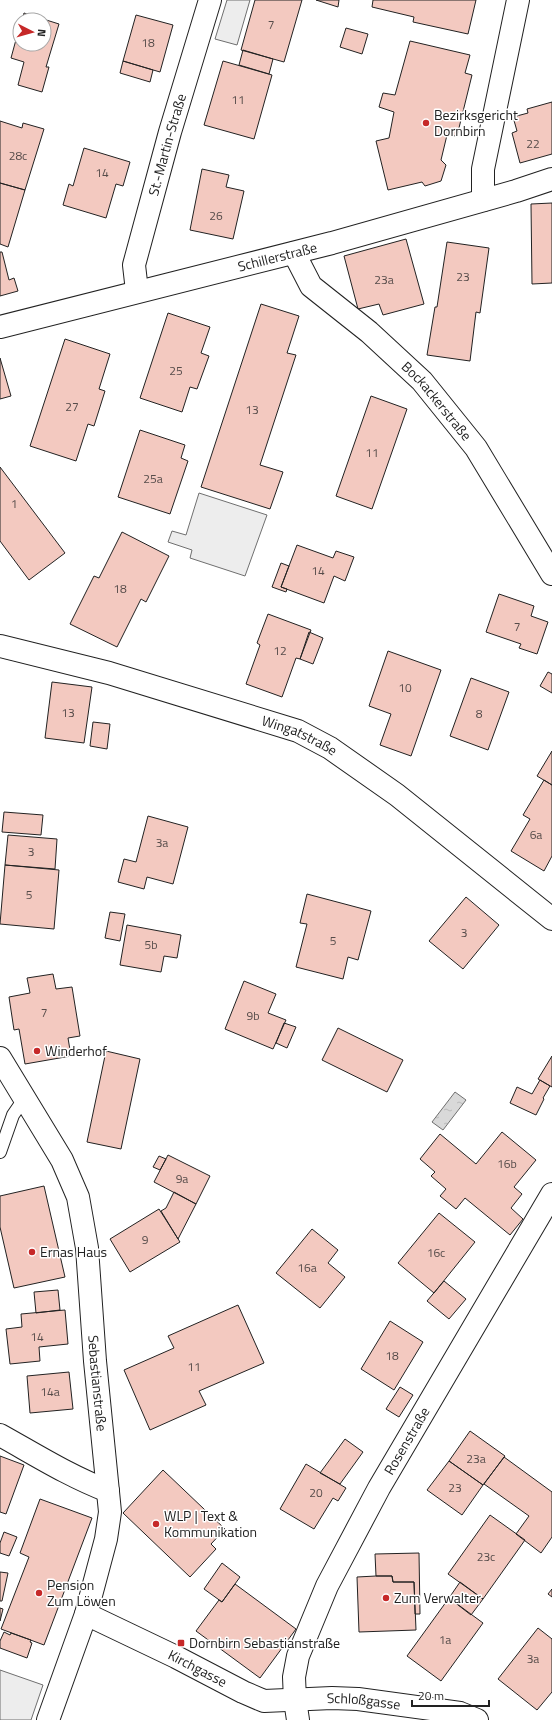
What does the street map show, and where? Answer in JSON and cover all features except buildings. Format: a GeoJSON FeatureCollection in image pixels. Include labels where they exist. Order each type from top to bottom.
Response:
{"type":"FeatureCollection","features":[{"type":"Feature","properties":{"kind":"street","name":"St.-Martin-Straße"},"geometry":{"type":"LineString","coordinates":[[137,291],[134,265],[170,132],[210,0]]}},
{"type":"Feature","properties":{"kind":"street"},"geometry":{"type":"LineString","coordinates":[[483,200],[483,169],[518,0]]}},
{"type":"Feature","properties":{"kind":"street","name":"Schillerstraße"},"geometry":{"type":"LineString","coordinates":[[0,327],[137,291],[294,253],[516,191],[552,179]]}},
{"type":"Feature","properties":{"kind":"street","name":"Bockackerstraße"},"geometry":{"type":"LineString","coordinates":[[294,253],[311,286],[369,332],[422,381],[476,448],[552,574]]}},
{"type":"Feature","properties":{"kind":"street","name":"Wingatstraße"},"geometry":{"type":"LineString","coordinates":[[0,646],[109,673],[298,731],[330,748],[398,795],[552,919]]}},
{"type":"Feature","properties":{"kind":"street","name":"Sebastianstraße"},"geometry":{"type":"LineString","coordinates":[[0,1058],[62,1160],[80,1204],[86,1240],[95,1361],[110,1512],[106,1538],[86,1614],[48,1720]]}},
{"type":"Feature","properties":{"kind":"street","name":"Rosenstraße"},"geometry":{"type":"LineString","coordinates":[[296,1710],[294,1677],[298,1656],[327,1586],[379,1488],[552,1194]]}},
{"type":"Feature","properties":{"kind":"street"},"geometry":{"type":"LineString","coordinates":[[0,1435],[41,1460],[70,1475],[108,1490]]}},
{"type":"Feature","properties":{"kind":"street","name":"Kirchgasse"},"geometry":{"type":"LineString","coordinates":[[86,1614],[176,1657],[243,1692],[296,1710]]}},
{"type":"Feature","properties":{"kind":"street","name":"Schloßgasse"},"geometry":{"type":"LineString","coordinates":[[296,1710],[332,1698],[358,1699],[460,1714],[477,1720]]}},
{"type":"Feature","properties":{"kind":"lane"},"geometry":{"type":"LineString","coordinates":[[0,1152],[13,1115],[24,1099]]}},
{"type":"Feature","properties":{"kind":"shaded area"},"geometry":{"type":"Polygon","coordinates":[[[227,0],[250,0],[237,45],[215,39],[227,0]]]}},
{"type":"Feature","properties":{"kind":"shaded area"},"geometry":{"type":"Polygon","coordinates":[[[199,493],[267,515],[245,576],[190,558],[192,550],[168,542],[172,531],[186,535],[199,493]]]}},
{"type":"Feature","properties":{"kind":"shaded area"},"geometry":{"type":"Polygon","coordinates":[[[0,1670],[43,1685],[31,1720],[0,1720],[0,1670]]]}},
{"type":"Feature","properties":{"kind":"water"},"geometry":{"type":"Polygon","coordinates":[[[455,1092],[466,1100],[443,1130],[432,1122],[455,1092]]]}},
{"type":"Feature","properties":{"kind":"place","name":"Bezirksgericht Dornbirn"},"geometry":{"type":"Point","coordinates":[426,123]}},
{"type":"Feature","properties":{"kind":"place","name":"Winderhof"},"geometry":{"type":"Point","coordinates":[37,1051]}},
{"type":"Feature","properties":{"kind":"place","name":"Ernas Haus"},"geometry":{"type":"Point","coordinates":[32,1252]}},
{"type":"Feature","properties":{"kind":"place","name":"WLP | Text & Kommunikation"},"geometry":{"type":"Point","coordinates":[156,1524]}},
{"type":"Feature","properties":{"kind":"place","name":"Pension Zum Löwen"},"geometry":{"type":"Point","coordinates":[39,1593]}},
{"type":"Feature","properties":{"kind":"place","name":"Zum Verwalter"},"geometry":{"type":"Point","coordinates":[386,1598]}},
{"type":"Feature","properties":{"kind":"place","name":"Dornbirn Sebastianstraße"},"geometry":{"type":"Point","coordinates":[181,1643]}}]}
